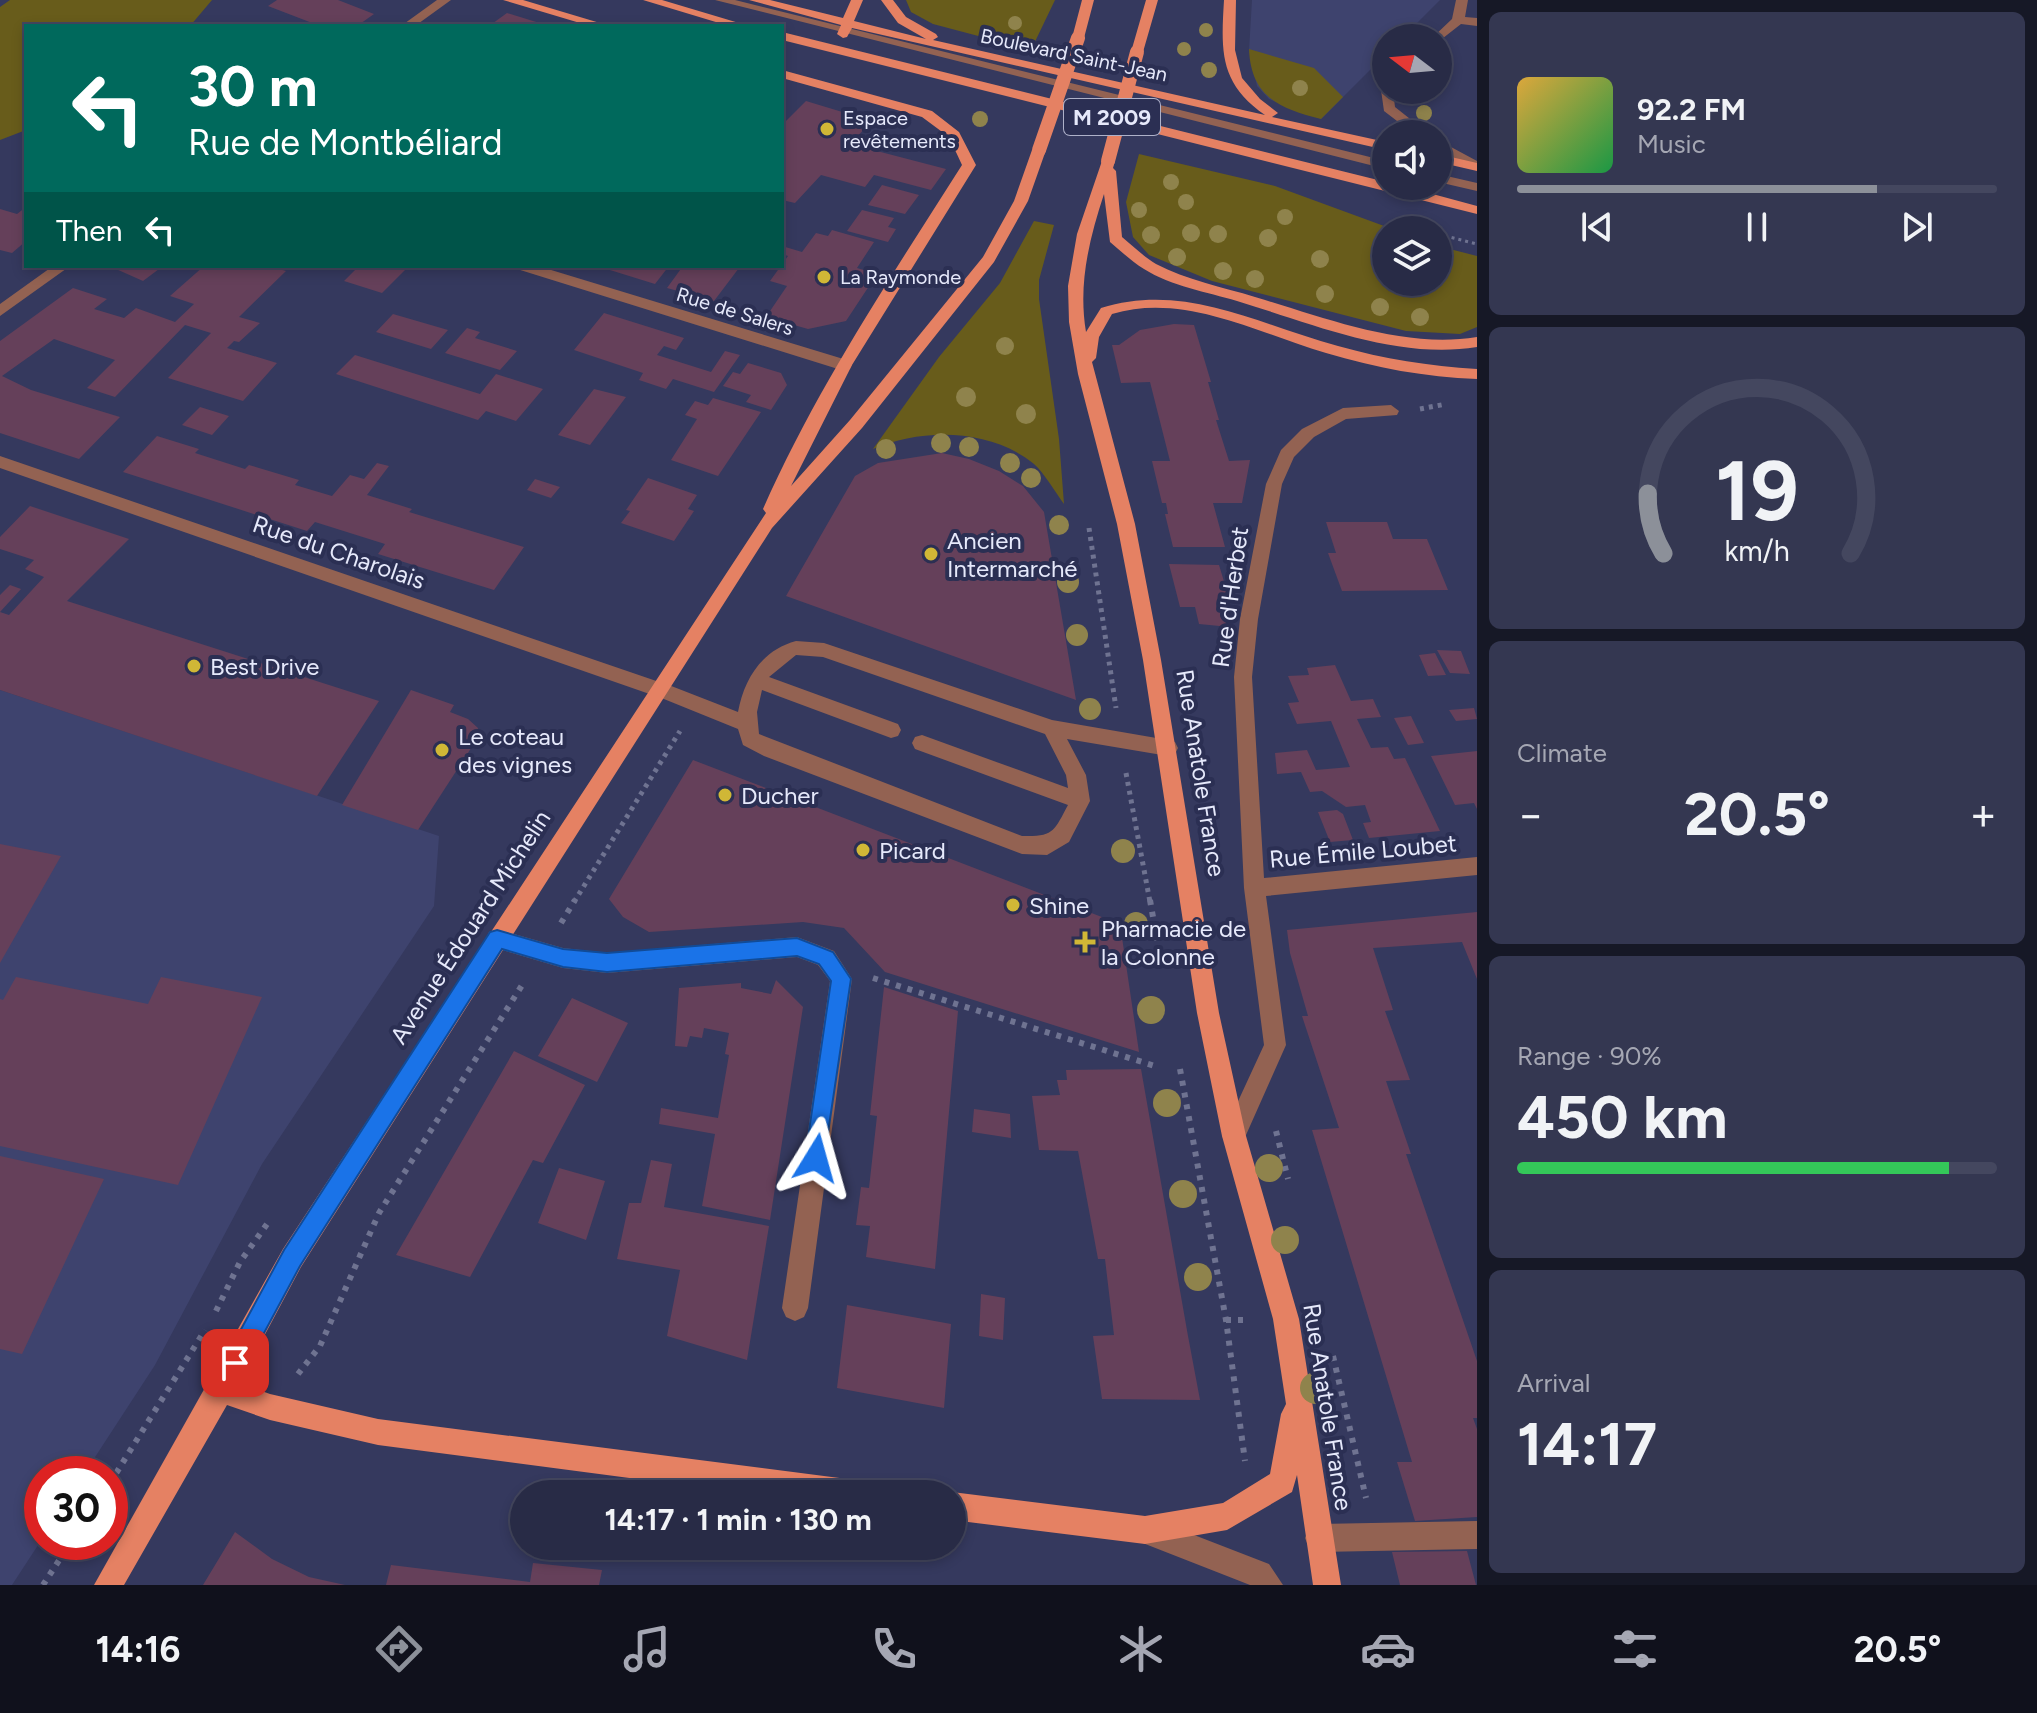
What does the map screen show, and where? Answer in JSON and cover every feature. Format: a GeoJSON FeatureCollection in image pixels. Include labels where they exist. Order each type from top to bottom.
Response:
{"type":"FeatureCollection","features":[{"type":"Feature","properties":{"kind":"main road"},"geometry":{"type":"LineString","coordinates":[[509,0],[597,24]]}},
{"type":"Feature","properties":{"kind":"main road"},"geometry":{"type":"LineString","coordinates":[[649,0],[736,24]]}},
{"type":"Feature","properties":{"kind":"main road","name":"Boulevard Saint-Jean"},"geometry":{"type":"LineString","coordinates":[[755,0],[846,27],[1372,143]]}},
{"type":"Feature","properties":{"kind":"main road"},"geometry":{"type":"LineString","coordinates":[[838,50],[857,0]]}},
{"type":"Feature","properties":{"kind":"main road"},"geometry":{"type":"LineString","coordinates":[[887,0],[902,20],[949,48]]}},
{"type":"Feature","properties":{"kind":"main road","name":"Avenue Édouard Michelin"},"geometry":{"type":"LineString","coordinates":[[108,1585],[221,1390],[292,1258],[766,524],[856,424],[989,259],[1021,201],[1078,38],[1088,0]]}},
{"type":"Feature","properties":{"kind":"main road","name":"Rue Anatole France"},"geometry":{"type":"LineString","coordinates":[[1152,0],[1108,161],[1084,234],[1075,286],[1086,374],[1126,524],[1168,748],[1208,1013],[1234,1136],[1286,1319],[1327,1585]]}},
{"type":"Feature","properties":{"kind":"main road"},"geometry":{"type":"LineString","coordinates":[[1230,0],[1227,51],[1231,72],[1254,103],[1285,121]]}},
{"type":"Feature","properties":{"kind":"main road","name":"M 2009"},"geometry":{"type":"LineString","coordinates":[[784,36],[1372,183]]}},
{"type":"Feature","properties":{"kind":"main road"},"geometry":{"type":"LineString","coordinates":[[766,524],[796,454],[844,365],[969,165],[965,149],[950,129],[927,114],[784,75]]}},
{"type":"Feature","properties":{"kind":"main road"},"geometry":{"type":"LineString","coordinates":[[1108,161],[1115,239],[1149,266],[1176,278],[1343,328],[1421,345],[1446,347],[1477,342]]}},
{"type":"Feature","properties":{"kind":"main road"},"geometry":{"type":"LineString","coordinates":[[1452,161],[1477,167]]}},
{"type":"Feature","properties":{"kind":"main road","name":"M 2009"},"geometry":{"type":"LineString","coordinates":[[1436,200],[1477,210]]}},
{"type":"Feature","properties":{"kind":"main road"},"geometry":{"type":"LineString","coordinates":[[1440,201],[1477,224]]}},
{"type":"Feature","properties":{"kind":"main road"},"geometry":{"type":"LineString","coordinates":[[1086,374],[1091,337],[1106,311],[1129,303],[1161,301],[1191,305],[1382,362],[1452,374],[1477,374]]}},
{"type":"Feature","properties":{"kind":"main road"},"geometry":{"type":"LineString","coordinates":[[221,1390],[270,1407],[378,1432],[747,1480]]}},
{"type":"Feature","properties":{"kind":"main road"},"geometry":{"type":"LineString","coordinates":[[966,1508],[1145,1530],[1227,1516],[1282,1482],[1297,1398]]}},
{"type":"Feature","properties":{"kind":"street"},"geometry":{"type":"LineString","coordinates":[[410,24],[445,0]]}},
{"type":"Feature","properties":{"kind":"street"},"geometry":{"type":"LineString","coordinates":[[721,0],[846,27],[1372,161]]}},
{"type":"Feature","properties":{"kind":"street"},"geometry":{"type":"LineString","coordinates":[[1452,25],[1458,20],[1462,0]]}},
{"type":"Feature","properties":{"kind":"street"},"geometry":{"type":"LineString","coordinates":[[1458,20],[1477,22]]}},
{"type":"Feature","properties":{"kind":"street"},"geometry":{"type":"LineString","coordinates":[[1389,104],[1389,108],[1404,120]]}},
{"type":"Feature","properties":{"kind":"street"},"geometry":{"type":"LineString","coordinates":[[1452,152],[1477,167]]}},
{"type":"Feature","properties":{"kind":"street"},"geometry":{"type":"LineString","coordinates":[[1452,181],[1477,187]]}},
{"type":"Feature","properties":{"kind":"street"},"geometry":{"type":"LineString","coordinates":[[0,311],[60,268]]}},
{"type":"Feature","properties":{"kind":"street","name":"Rue de Salers"},"geometry":{"type":"LineString","coordinates":[[529,268],[844,365]]}},
{"type":"Feature","properties":{"kind":"street","name":"Rue d'Herbet"},"geometry":{"type":"LineString","coordinates":[[1234,1136],[1275,1045],[1254,888],[1243,677],[1249,619],[1274,484],[1287,454],[1308,433],[1343,414],[1391,411]]}},
{"type":"Feature","properties":{"kind":"street","name":"Rue du Charolais"},"geometry":{"type":"LineString","coordinates":[[0,462],[661,690],[745,723]]}},
{"type":"Feature","properties":{"kind":"street"},"geometry":{"type":"LineString","coordinates":[[1052,728],[1076,775],[1080,801],[1062,836],[1047,846],[1022,845],[771,750],[750,739],[745,723],[749,700],[768,665],[794,648],[824,650],[1052,728],[1168,748]]}},
{"type":"Feature","properties":{"kind":"street"},"geometry":{"type":"LineString","coordinates":[[758,681],[891,730]]}},
{"type":"Feature","properties":{"kind":"street"},"geometry":{"type":"LineString","coordinates":[[922,743],[1080,801]]}},
{"type":"Feature","properties":{"kind":"street","name":"Rue Émile Loubet"},"geometry":{"type":"LineString","coordinates":[[1254,888],[1477,866]]}},
{"type":"Feature","properties":{"kind":"street"},"geometry":{"type":"LineString","coordinates":[[497,939],[542,953],[607,963],[797,947],[826,958],[841,979],[795,1308]]}},
{"type":"Feature","properties":{"kind":"street"},"geometry":{"type":"LineString","coordinates":[[1145,1530],[1259,1574],[1269,1585]]}},
{"type":"Feature","properties":{"kind":"street"},"geometry":{"type":"LineString","coordinates":[[1319,1538],[1477,1535]]}},
{"type":"Feature","properties":{"kind":"path"},"geometry":{"type":"LineString","coordinates":[[1452,238],[1477,244]]}},
{"type":"Feature","properties":{"kind":"path"},"geometry":{"type":"LineString","coordinates":[[1391,411],[1451,403]]}},
{"type":"Feature","properties":{"kind":"path"},"geometry":{"type":"LineString","coordinates":[[1089,525],[1121,741],[1162,970]]}},
{"type":"Feature","properties":{"kind":"path"},"geometry":{"type":"LineString","coordinates":[[270,1407],[320,1346],[379,1213],[697,704]]}},
{"type":"Feature","properties":{"kind":"path"},"geometry":{"type":"LineString","coordinates":[[841,979],[873,978],[1155,1066]]}},
{"type":"Feature","properties":{"kind":"path"},"geometry":{"type":"LineString","coordinates":[[1178,1062],[1228,1333],[1250,1504]]}},
{"type":"Feature","properties":{"kind":"path"},"geometry":{"type":"LineString","coordinates":[[43,1585],[59,1560]]}},
{"type":"Feature","properties":{"kind":"shaded area"},"geometry":{"type":"Polygon","coordinates":[[[10,0],[212,0],[192,24],[24,24],[24,131],[0,140],[0,7],[10,0]]]}},
{"type":"Feature","properties":{"kind":"shaded area"},"geometry":{"type":"Polygon","coordinates":[[[906,0],[1055,0],[1031,50],[933,24],[911,12],[906,0]]]}},
{"type":"Feature","properties":{"kind":"shaded area"},"geometry":{"type":"Polygon","coordinates":[[[1252,0],[1440,0],[1416,24],[1372,24],[1372,68],[1321,119],[1269,99],[1257,86],[1249,51],[1252,0]]]}},
{"type":"Feature","properties":{"kind":"shaded area"},"geometry":{"type":"Polygon","coordinates":[[[1249,49],[1314,68],[1343,97],[1321,119],[1280,105],[1255,79],[1249,49]]]}},
{"type":"Feature","properties":{"kind":"shaded area"},"geometry":{"type":"Polygon","coordinates":[[[1139,154],[1275,186],[1372,222],[1372,296],[1452,296],[1452,250],[1477,256],[1477,327],[1460,334],[1406,331],[1212,281],[1149,255],[1133,237],[1126,202],[1139,154]]]}},
{"type":"Feature","properties":{"kind":"shaded area"},"geometry":{"type":"Polygon","coordinates":[[[1034,221],[1054,225],[1039,280],[1039,299],[1059,439],[1064,504],[1034,464],[1016,452],[977,438],[955,435],[913,437],[873,449],[939,357],[1000,283],[1034,221]]]}},
{"type":"Feature","properties":{"kind":"shaded area"},"geometry":{"type":"Polygon","coordinates":[[[0,690],[439,836],[434,906],[262,1164],[155,1365],[96,1456],[24,1456],[24,1560],[28,1560],[12,1585],[0,1585],[0,690]]]}},
{"type":"Feature","properties":{"kind":"building"},"geometry":{"type":"Polygon","coordinates":[[[277,0],[338,0],[374,14],[360,24],[315,24],[268,6],[277,0]]]}},
{"type":"Feature","properties":{"kind":"building"},"geometry":{"type":"Polygon","coordinates":[[[507,13],[543,24],[492,24],[507,13]]]}},
{"type":"Feature","properties":{"kind":"building"},"geometry":{"type":"Polygon","coordinates":[[[806,101],[872,121],[850,144],[946,169],[931,190],[874,175],[865,187],[821,175],[795,203],[784,200],[784,123],[806,101]]]}},
{"type":"Feature","properties":{"kind":"building"},"geometry":{"type":"Polygon","coordinates":[[[882,185],[919,195],[905,214],[868,205],[882,185]]]}},
{"type":"Feature","properties":{"kind":"building"},"geometry":{"type":"Polygon","coordinates":[[[0,209],[17,214],[24,209],[24,243],[12,253],[0,250],[0,209]]]}},
{"type":"Feature","properties":{"kind":"building"},"geometry":{"type":"Polygon","coordinates":[[[862,210],[894,218],[888,227],[896,229],[888,242],[847,231],[862,210]]]}},
{"type":"Feature","properties":{"kind":"building"},"geometry":{"type":"Polygon","coordinates":[[[832,230],[874,242],[857,268],[877,274],[846,321],[808,329],[766,317],[787,286],[770,281],[779,268],[784,268],[788,256],[784,255],[784,247],[802,252],[816,233],[828,236],[832,230]]]}},
{"type":"Feature","properties":{"kind":"building"},"geometry":{"type":"Polygon","coordinates":[[[117,268],[160,268],[143,281],[117,268]]]}},
{"type":"Feature","properties":{"kind":"building"},"geometry":{"type":"Polygon","coordinates":[[[202,268],[276,268],[286,271],[239,317],[260,323],[239,342],[234,341],[227,348],[277,363],[243,401],[168,378],[211,333],[185,325],[115,397],[87,388],[115,360],[54,339],[2,376],[31,390],[120,417],[79,459],[0,433],[0,341],[73,288],[107,299],[94,309],[124,318],[136,308],[175,322],[194,304],[170,296],[202,268]]]}},
{"type":"Feature","properties":{"kind":"building"},"geometry":{"type":"Polygon","coordinates":[[[357,268],[407,268],[382,293],[344,281],[357,268]]]}},
{"type":"Feature","properties":{"kind":"building"},"geometry":{"type":"Polygon","coordinates":[[[603,268],[667,268],[655,284],[603,268]]]}},
{"type":"Feature","properties":{"kind":"building"},"geometry":{"type":"Polygon","coordinates":[[[682,268],[739,268],[714,301],[667,288],[682,268]]]}},
{"type":"Feature","properties":{"kind":"building"},"geometry":{"type":"Polygon","coordinates":[[[604,313],[684,338],[676,350],[664,346],[657,355],[711,372],[725,351],[740,355],[714,392],[673,379],[666,389],[639,380],[643,373],[574,350],[604,313]]]}},
{"type":"Feature","properties":{"kind":"building"},"geometry":{"type":"Polygon","coordinates":[[[393,314],[448,330],[431,349],[376,332],[393,314]]]}},
{"type":"Feature","properties":{"kind":"building"},"geometry":{"type":"Polygon","coordinates":[[[1174,324],[1194,325],[1229,461],[1250,460],[1242,503],[1213,503],[1225,547],[1173,547],[1165,514],[1168,514],[1166,503],[1162,503],[1152,461],[1170,461],[1150,382],[1121,383],[1112,345],[1119,345],[1140,330],[1174,324]]]}},
{"type":"Feature","properties":{"kind":"building"},"geometry":{"type":"Polygon","coordinates":[[[467,328],[480,332],[475,338],[517,351],[500,370],[445,353],[467,328]]]}},
{"type":"Feature","properties":{"kind":"building"},"geometry":{"type":"Polygon","coordinates":[[[355,355],[480,394],[496,374],[543,389],[516,421],[486,411],[478,420],[336,374],[355,355]]]}},
{"type":"Feature","properties":{"kind":"building"},"geometry":{"type":"Polygon","coordinates":[[[748,363],[781,373],[787,385],[771,410],[746,402],[751,395],[723,386],[733,372],[740,374],[748,363]]]}},
{"type":"Feature","properties":{"kind":"building"},"geometry":{"type":"Polygon","coordinates":[[[594,389],[626,397],[590,445],[558,435],[594,389]]]}},
{"type":"Feature","properties":{"kind":"building"},"geometry":{"type":"Polygon","coordinates":[[[713,398],[761,412],[718,476],[671,460],[697,419],[685,415],[695,401],[708,405],[713,398]]]}},
{"type":"Feature","properties":{"kind":"building"},"geometry":{"type":"Polygon","coordinates":[[[200,407],[229,416],[212,435],[182,425],[200,407]]]}},
{"type":"Feature","properties":{"kind":"building"},"geometry":{"type":"Polygon","coordinates":[[[157,436],[199,449],[195,453],[245,469],[249,465],[299,480],[295,485],[332,496],[350,475],[364,479],[377,463],[389,466],[367,495],[412,509],[409,512],[524,547],[494,590],[378,554],[385,544],[315,522],[307,531],[123,472],[157,436]]]}},
{"type":"Feature","properties":{"kind":"building","name":"Ancien Intermarché"},"geometry":{"type":"Polygon","coordinates":[[[942,453],[969,459],[999,471],[1023,486],[1044,512],[1076,700],[786,596],[855,476],[878,463],[942,453]]]}},
{"type":"Feature","properties":{"kind":"building"},"geometry":{"type":"Polygon","coordinates":[[[648,478],[697,495],[688,509],[694,511],[674,541],[621,523],[630,511],[626,510],[648,478]]]}},
{"type":"Feature","properties":{"kind":"building"},"geometry":{"type":"Polygon","coordinates":[[[535,479],[560,487],[551,498],[527,490],[535,479]]]}},
{"type":"Feature","properties":{"kind":"building"},"geometry":{"type":"Polygon","coordinates":[[[30,506],[129,539],[67,601],[379,701],[317,796],[0,690],[0,612],[9,615],[44,577],[25,569],[34,560],[0,549],[0,537],[30,506]]]}},
{"type":"Feature","properties":{"kind":"building"},"geometry":{"type":"Polygon","coordinates":[[[1326,522],[1387,522],[1393,539],[1427,539],[1448,590],[1342,591],[1328,553],[1336,553],[1326,522]]]}},
{"type":"Feature","properties":{"kind":"building"},"geometry":{"type":"Polygon","coordinates":[[[1169,564],[1219,565],[1229,598],[1230,627],[1199,624],[1195,607],[1180,607],[1169,564]]]}},
{"type":"Feature","properties":{"kind":"building"},"geometry":{"type":"Polygon","coordinates":[[[10,585],[21,589],[0,612],[0,595],[10,585]]]}},
{"type":"Feature","properties":{"kind":"building"},"geometry":{"type":"Polygon","coordinates":[[[1437,650],[1461,651],[1470,674],[1450,673],[1437,650]]]}},
{"type":"Feature","properties":{"kind":"building"},"geometry":{"type":"Polygon","coordinates":[[[1435,653],[1446,675],[1428,676],[1419,655],[1435,653]]]}},
{"type":"Feature","properties":{"kind":"building"},"geometry":{"type":"Polygon","coordinates":[[[1335,665],[1351,701],[1373,699],[1381,717],[1357,719],[1371,748],[1388,747],[1394,759],[1405,758],[1440,831],[1369,838],[1363,823],[1371,822],[1365,805],[1346,807],[1322,791],[1310,792],[1301,772],[1277,774],[1275,753],[1307,750],[1316,770],[1350,767],[1331,721],[1297,724],[1288,703],[1299,702],[1288,676],[1309,675],[1307,668],[1335,665]]]}},
{"type":"Feature","properties":{"kind":"building"},"geometry":{"type":"Polygon","coordinates":[[[411,690],[454,705],[450,712],[468,719],[478,728],[477,739],[418,830],[342,805],[411,690]]]}},
{"type":"Feature","properties":{"kind":"building"},"geometry":{"type":"Polygon","coordinates":[[[1474,708],[1477,719],[1456,721],[1449,710],[1474,708]]]}},
{"type":"Feature","properties":{"kind":"building"},"geometry":{"type":"Polygon","coordinates":[[[1411,716],[1424,743],[1408,745],[1394,718],[1411,716]]]}},
{"type":"Feature","properties":{"kind":"building"},"geometry":{"type":"Polygon","coordinates":[[[1477,751],[1477,809],[1474,803],[1455,805],[1431,756],[1477,751]]]}},
{"type":"Feature","properties":{"kind":"building"},"geometry":{"type":"Polygon","coordinates":[[[693,760],[1120,924],[1139,1052],[885,972],[844,928],[803,922],[649,932],[623,917],[609,899],[693,760]]]}},
{"type":"Feature","properties":{"kind":"building"},"geometry":{"type":"Polygon","coordinates":[[[1337,810],[1343,814],[1353,840],[1330,842],[1318,812],[1337,810]]]}},
{"type":"Feature","properties":{"kind":"building"},"geometry":{"type":"Polygon","coordinates":[[[0,844],[61,856],[0,963],[0,844]]]}},
{"type":"Feature","properties":{"kind":"building"},"geometry":{"type":"Polygon","coordinates":[[[1477,912],[1477,979],[1462,942],[1373,948],[1393,1010],[1385,1011],[1410,1080],[1386,1081],[1411,1154],[1406,1154],[1477,1361],[1477,1418],[1473,1418],[1477,1429],[1477,1517],[1415,1521],[1397,1462],[1412,1462],[1312,1130],[1339,1128],[1302,1016],[1308,1016],[1290,953],[1287,930],[1477,912]]]}},
{"type":"Feature","properties":{"kind":"building"},"geometry":{"type":"Polygon","coordinates":[[[16,977],[148,1004],[161,977],[262,997],[178,1185],[0,1146],[0,999],[3,1000],[16,977]]]}},
{"type":"Feature","properties":{"kind":"building"},"geometry":{"type":"Polygon","coordinates":[[[776,980],[803,1007],[770,1220],[702,1206],[715,1134],[659,1124],[661,1108],[718,1118],[729,1055],[725,1054],[729,1033],[704,1028],[702,1038],[690,1036],[687,1047],[675,1046],[679,988],[741,983],[741,988],[771,994],[776,980]]]}},
{"type":"Feature","properties":{"kind":"building"},"geometry":{"type":"Polygon","coordinates":[[[884,987],[958,1011],[935,1269],[866,1257],[870,1226],[856,1225],[861,1187],[869,1188],[877,1116],[870,1115],[884,987]]]}},
{"type":"Feature","properties":{"kind":"building"},"geometry":{"type":"Polygon","coordinates":[[[572,998],[628,1023],[597,1082],[538,1056],[572,998]]]}},
{"type":"Feature","properties":{"kind":"building"},"geometry":{"type":"Polygon","coordinates":[[[514,1051],[585,1085],[543,1163],[533,1160],[470,1277],[396,1255],[514,1051]]]}},
{"type":"Feature","properties":{"kind":"building"},"geometry":{"type":"Polygon","coordinates":[[[1141,1069],[1200,1400],[1102,1399],[1093,1336],[1114,1335],[1105,1259],[1098,1259],[1078,1151],[1039,1150],[1032,1096],[1060,1095],[1057,1080],[1067,1080],[1066,1070],[1141,1069]]]}},
{"type":"Feature","properties":{"kind":"building"},"geometry":{"type":"Polygon","coordinates":[[[974,1109],[1010,1114],[1011,1138],[972,1132],[974,1109]]]}},
{"type":"Feature","properties":{"kind":"building"},"geometry":{"type":"Polygon","coordinates":[[[0,1156],[104,1179],[22,1354],[0,1349],[0,1156]]]}},
{"type":"Feature","properties":{"kind":"building"},"geometry":{"type":"Polygon","coordinates":[[[651,1160],[672,1164],[664,1207],[769,1226],[747,1360],[667,1336],[680,1270],[617,1259],[629,1203],[641,1203],[651,1160]]]}},
{"type":"Feature","properties":{"kind":"building"},"geometry":{"type":"Polygon","coordinates":[[[559,1168],[605,1181],[586,1240],[538,1223],[559,1168]]]}},
{"type":"Feature","properties":{"kind":"building"},"geometry":{"type":"Polygon","coordinates":[[[981,1294],[1005,1298],[1003,1340],[979,1336],[981,1294]]]}},
{"type":"Feature","properties":{"kind":"building"},"geometry":{"type":"Polygon","coordinates":[[[847,1305],[951,1324],[944,1408],[837,1388],[847,1305]]]}},
{"type":"Feature","properties":{"kind":"building"},"geometry":{"type":"Polygon","coordinates":[[[235,1532],[272,1559],[309,1577],[345,1585],[203,1585],[235,1532]]]}},
{"type":"Feature","properties":{"kind":"building"},"geometry":{"type":"Polygon","coordinates":[[[1467,1551],[1476,1585],[1400,1585],[1392,1552],[1467,1551]]]}},
{"type":"Feature","properties":{"kind":"building"},"geometry":{"type":"Polygon","coordinates":[[[533,1563],[602,1570],[599,1585],[386,1585],[391,1565],[530,1582],[533,1563]]]}},
{"type":"Feature","properties":{"kind":"place","name":"Espace revêtements"},"geometry":{"type":"Point","coordinates":[827,129]}},
{"type":"Feature","properties":{"kind":"place","name":"La Raymonde"},"geometry":{"type":"Point","coordinates":[824,277]}},
{"type":"Feature","properties":{"kind":"place","name":"Ancien Intermarché"},"geometry":{"type":"Point","coordinates":[931,554]}},
{"type":"Feature","properties":{"kind":"place","name":"Best Drive"},"geometry":{"type":"Point","coordinates":[194,666]}},
{"type":"Feature","properties":{"kind":"place","name":"Le coteau des vignes"},"geometry":{"type":"Point","coordinates":[442,750]}},
{"type":"Feature","properties":{"kind":"place","name":"Ducher"},"geometry":{"type":"Point","coordinates":[725,795]}},
{"type":"Feature","properties":{"kind":"place","name":"Picard"},"geometry":{"type":"Point","coordinates":[863,850]}},
{"type":"Feature","properties":{"kind":"place","name":"Shine"},"geometry":{"type":"Point","coordinates":[1013,905]}},
{"type":"Feature","properties":{"kind":"place","name":"Pharmacie de la Colonne"},"geometry":{"type":"Point","coordinates":[1085,942]}},
{"type":"Feature","properties":{"kind":"route"},"geometry":{"type":"LineString","coordinates":[[235,1363],[292,1258],[497,939],[563,958],[607,963],[797,947],[826,958],[841,979],[816,1158]]}}]}
